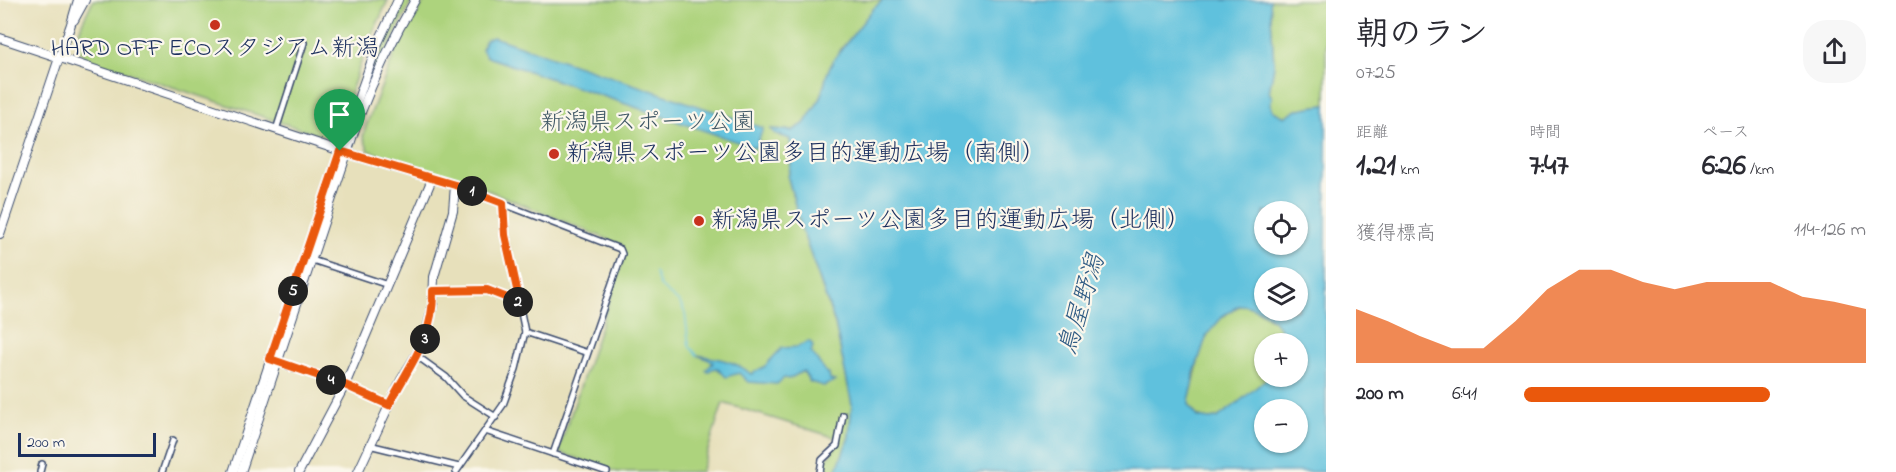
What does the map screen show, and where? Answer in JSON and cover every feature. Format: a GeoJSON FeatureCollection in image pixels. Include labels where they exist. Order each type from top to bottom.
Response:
{"type":"FeatureCollection","features":[{"type":"Feature","properties":{"kind":"main road"},"geometry":{"type":"LineString","coordinates":[[0,234],[78,0]]}},
{"type":"Feature","properties":{"kind":"main road"},"geometry":{"type":"LineString","coordinates":[[71,24],[85,0]]}},
{"type":"Feature","properties":{"kind":"main road"},"geometry":{"type":"LineString","coordinates":[[241,472],[273,360],[312,260],[378,43],[398,0]]}},
{"type":"Feature","properties":{"kind":"main road"},"geometry":{"type":"LineString","coordinates":[[233,472],[344,152],[388,49],[415,0]]}},
{"type":"Feature","properties":{"kind":"main road"},"geometry":{"type":"LineString","coordinates":[[0,38],[344,152],[455,185],[453,211],[436,267],[433,305],[428,328],[417,356],[401,380],[358,472]]}},
{"type":"Feature","properties":{"kind":"main road"},"geometry":{"type":"LineString","coordinates":[[299,472],[345,385],[432,179]]}},
{"type":"Feature","properties":{"kind":"street"},"geometry":{"type":"LineString","coordinates":[[276,130],[304,43]]}},
{"type":"Feature","properties":{"kind":"street"},"geometry":{"type":"LineString","coordinates":[[455,185],[611,244],[620,249],[622,254],[553,454]]}},
{"type":"Feature","properties":{"kind":"street"},"geometry":{"type":"LineString","coordinates":[[369,446],[458,470],[503,405],[525,332],[505,235],[503,203]]}},
{"type":"Feature","properties":{"kind":"street"},"geometry":{"type":"LineString","coordinates":[[312,260],[388,285]]}},
{"type":"Feature","properties":{"kind":"street"},"geometry":{"type":"LineString","coordinates":[[433,291],[487,290],[520,303]]}},
{"type":"Feature","properties":{"kind":"street"},"geometry":{"type":"LineString","coordinates":[[525,332],[585,352]]}},
{"type":"Feature","properties":{"kind":"street"},"geometry":{"type":"LineString","coordinates":[[417,356],[446,377],[463,396],[496,417]]}},
{"type":"Feature","properties":{"kind":"street"},"geometry":{"type":"LineString","coordinates":[[273,360],[345,385],[389,405]]}},
{"type":"Feature","properties":{"kind":"street"},"geometry":{"type":"LineString","coordinates":[[820,472],[822,460],[837,446],[843,415]]}},
{"type":"Feature","properties":{"kind":"street"},"geometry":{"type":"LineString","coordinates":[[485,431],[553,454],[586,469],[607,472]]}},
{"type":"Feature","properties":{"kind":"street"},"geometry":{"type":"LineString","coordinates":[[162,472],[173,440]]}},
{"type":"Feature","properties":{"kind":"street"},"geometry":{"type":"LineString","coordinates":[[39,472],[42,464]]}},
{"type":"Feature","properties":{"kind":"green space"},"geometry":{"type":"Polygon","coordinates":[[[93,0],[388,0],[365,51],[336,134],[331,139],[84,58],[76,41],[93,0]]]}},
{"type":"Feature","properties":{"kind":"green space"},"geometry":{"type":"Polygon","coordinates":[[[402,0],[412,0],[355,117],[372,66],[402,0]]]}},
{"type":"Feature","properties":{"kind":"green space","name":"新潟県スポーツ公園"},"geometry":{"type":"Polygon","coordinates":[[[425,0],[883,0],[841,49],[827,74],[821,98],[804,124],[792,131],[777,129],[774,133],[790,139],[792,159],[788,178],[802,230],[835,324],[852,404],[849,437],[836,472],[822,472],[822,463],[831,454],[837,438],[723,403],[701,472],[617,472],[558,452],[625,255],[622,245],[480,187],[369,151],[363,137],[366,126],[396,49],[425,0]]]}},
{"type":"Feature","properties":{"kind":"green space"},"geometry":{"type":"Polygon","coordinates":[[[1270,0],[1326,0],[1326,105],[1299,109],[1285,117],[1273,111],[1269,92],[1274,66],[1270,0]]]}},
{"type":"Feature","properties":{"kind":"green space"},"geometry":{"type":"Polygon","coordinates":[[[1244,305],[1254,309],[1254,321],[1274,321],[1283,333],[1254,333],[1254,387],[1257,387],[1218,417],[1209,419],[1200,417],[1193,412],[1189,401],[1203,345],[1212,327],[1236,308],[1244,305]]]}},
{"type":"Feature","properties":{"kind":"water","name":"鳥屋野潟"},"geometry":{"type":"Polygon","coordinates":[[[883,0],[1270,0],[1274,66],[1269,92],[1272,97],[1270,104],[1273,111],[1285,117],[1299,109],[1326,105],[1326,472],[836,472],[849,437],[852,404],[835,323],[802,230],[788,178],[792,159],[790,139],[774,133],[771,129],[792,131],[804,124],[821,98],[827,74],[834,59],[873,9],[883,0]]]}},
{"type":"Feature","properties":{"kind":"water"},"geometry":{"type":"Polygon","coordinates":[[[493,37],[763,128],[756,148],[490,58],[482,49],[485,40],[493,37]]]}},
{"type":"Feature","properties":{"kind":"water"},"geometry":{"type":"Polygon","coordinates":[[[809,341],[813,345],[811,353],[829,374],[830,380],[835,381],[824,386],[810,382],[803,371],[789,379],[784,378],[777,384],[748,382],[739,373],[726,377],[717,368],[708,372],[706,370],[713,363],[712,361],[697,355],[733,363],[751,374],[764,367],[782,348],[797,347],[809,341]]]}},
{"type":"Feature","properties":{"kind":"waterway"},"geometry":{"type":"LineString","coordinates":[[655,272],[660,286],[680,303],[685,313],[689,346],[697,355]]}},
{"type":"Feature","properties":{"kind":"place","name":"HARD OFF ECOスタジアム新潟"},"geometry":{"type":"Point","coordinates":[215,25]}},
{"type":"Feature","properties":{"kind":"place","name":"新潟県スポーツ公園多目的運動広場（南側）"},"geometry":{"type":"Point","coordinates":[554,154]}},
{"type":"Feature","properties":{"kind":"place","name":"新潟県スポーツ公園多目的運動広場（北側）"},"geometry":{"type":"Point","coordinates":[699,221]}},
{"type":"Feature","properties":{"kind":"route"},"geometry":{"type":"LineString","coordinates":[[340,151],[455,185],[503,203],[505,235],[520,303],[487,290],[433,291],[433,305],[424,342],[389,405],[358,390],[270,359],[340,151]]}}]}
